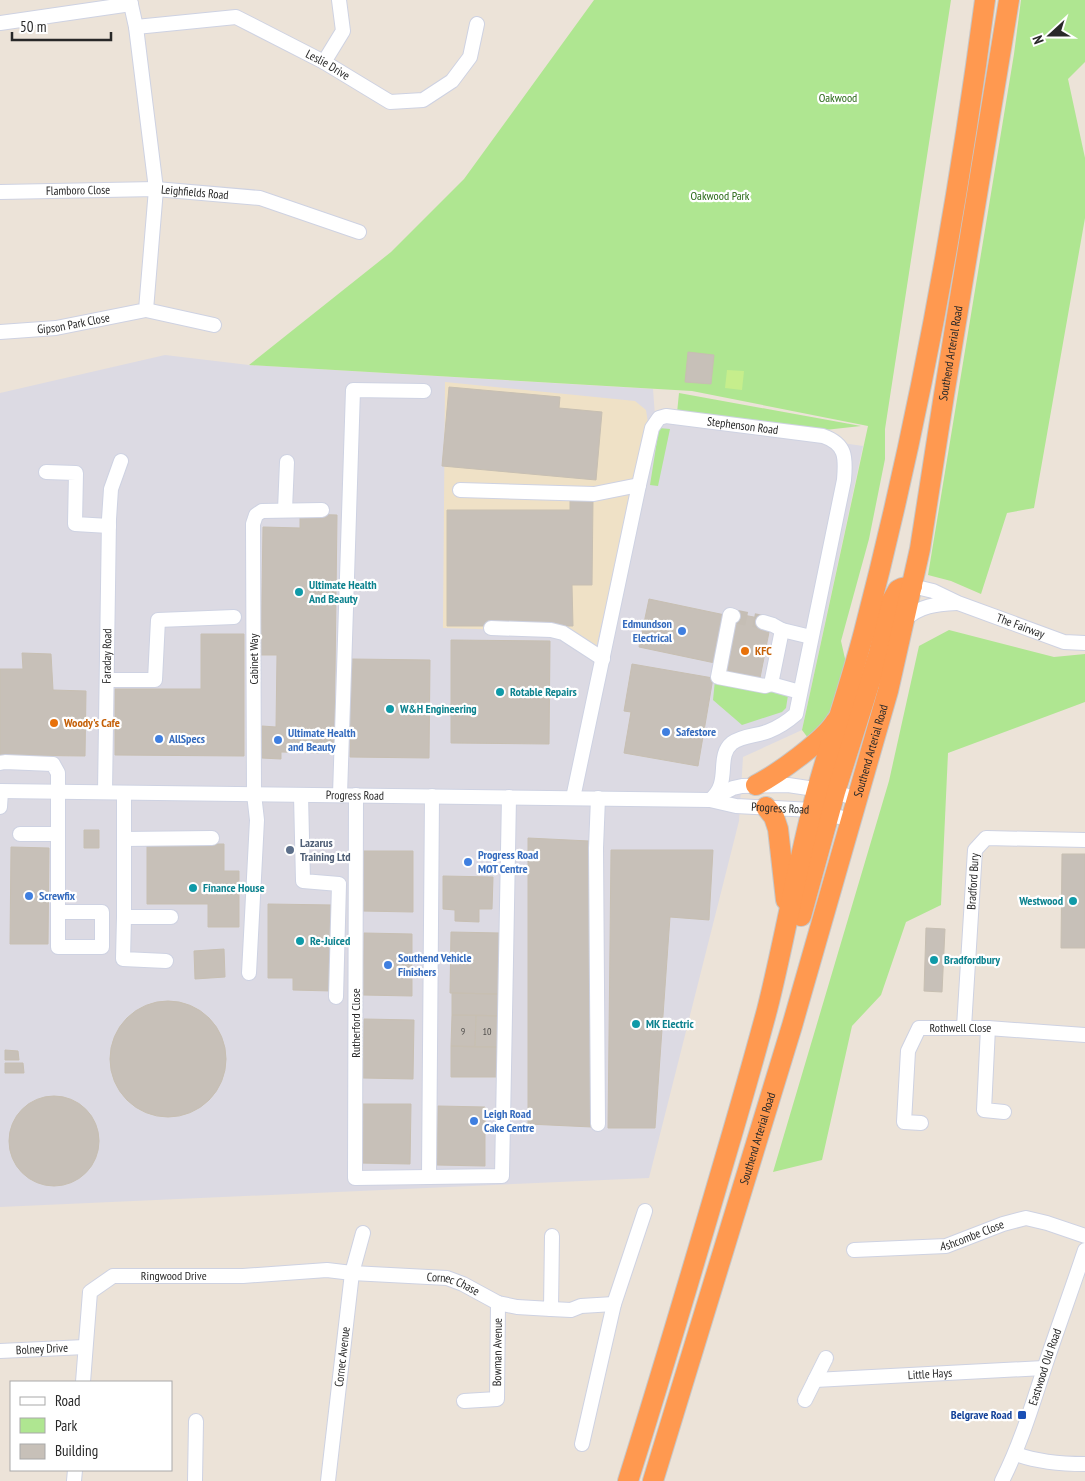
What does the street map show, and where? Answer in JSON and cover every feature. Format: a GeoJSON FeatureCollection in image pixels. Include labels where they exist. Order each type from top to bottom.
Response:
{"type":"FeatureCollection","features":[{"type":"Feature","properties":{"kind":"highway","name":"Southend Arterial Road"},"geometry":{"type":"LineString","coordinates":[[653,1481],[792,1026],[851,820],[838,794],[841,712],[877,579],[916,405],[939,291],[968,118],[985,0]]}},
{"type":"Feature","properties":{"kind":"highway","name":"Southend Arterial Road"},"geometry":{"type":"LineString","coordinates":[[838,794],[888,691],[920,549],[1009,0]]}},
{"type":"Feature","properties":{"kind":"highway"},"geometry":{"type":"LineString","coordinates":[[767,1009],[779,992],[821,812],[838,794],[892,598],[902,588],[912,586]]}},
{"type":"Feature","properties":{"kind":"highway"},"geometry":{"type":"LineString","coordinates":[[749,786],[775,775],[825,735],[841,712]]}},
{"type":"Feature","properties":{"kind":"highway"},"geometry":{"type":"LineString","coordinates":[[766,807],[774,817],[778,829],[788,920]]}},
{"type":"Feature","properties":{"kind":"highway","name":"Southend Arterial Road"},"geometry":{"type":"LineString","coordinates":[[628,1481],[671,1345],[767,1009],[788,920],[821,812]]}},
{"type":"Feature","properties":{"kind":"street"},"geometry":{"type":"LineString","coordinates":[[324,62],[343,31],[339,0]]}},
{"type":"Feature","properties":{"kind":"street"},"geometry":{"type":"LineString","coordinates":[[0,23],[131,2]]}},
{"type":"Feature","properties":{"kind":"street","name":"Leighfields Road"},"geometry":{"type":"LineString","coordinates":[[131,2],[136,27],[156,189],[260,198],[359,232]]}},
{"type":"Feature","properties":{"kind":"street","name":"Leslie Drive"},"geometry":{"type":"LineString","coordinates":[[136,27],[236,17],[324,62],[390,102],[423,100],[452,82],[470,57],[477,24]]}},
{"type":"Feature","properties":{"kind":"street"},"geometry":{"type":"LineString","coordinates":[[146,310],[156,189]]}},
{"type":"Feature","properties":{"kind":"street","name":"Flamboro Close"},"geometry":{"type":"LineString","coordinates":[[0,192],[156,189]]}},
{"type":"Feature","properties":{"kind":"street","name":"Gipson Park Close"},"geometry":{"type":"LineString","coordinates":[[0,332],[56,328],[146,310],[214,326]]}},
{"type":"Feature","properties":{"kind":"street"},"geometry":{"type":"LineString","coordinates":[[340,795],[353,390],[424,391]]}},
{"type":"Feature","properties":{"kind":"street","name":"Stephenson Road"},"geometry":{"type":"LineString","coordinates":[[573,798],[638,485],[652,428],[659,418],[666,416],[823,436],[832,439],[840,446],[845,456],[844,480],[796,714],[769,731],[745,736],[731,744],[726,752],[721,788],[710,800]]}},
{"type":"Feature","properties":{"kind":"street","name":"Faraday Road"},"geometry":{"type":"LineString","coordinates":[[105,792],[109,522],[111,489],[121,461]]}},
{"type":"Feature","properties":{"kind":"street"},"geometry":{"type":"LineString","coordinates":[[287,462],[285,510],[322,510]]}},
{"type":"Feature","properties":{"kind":"street"},"geometry":{"type":"LineString","coordinates":[[46,472],[76,473],[75,524],[109,522]]}},
{"type":"Feature","properties":{"kind":"street"},"geometry":{"type":"LineString","coordinates":[[460,490],[594,494],[638,485]]}},
{"type":"Feature","properties":{"kind":"street","name":"Cabinet Way"},"geometry":{"type":"LineString","coordinates":[[249,974],[256,820],[254,794],[253,524],[256,514],[262,511],[285,510]]}},
{"type":"Feature","properties":{"kind":"street","name":"The Fairway"},"geometry":{"type":"LineString","coordinates":[[912,586],[933,591],[958,603],[1064,642],[1085,643]]}},
{"type":"Feature","properties":{"kind":"street","name":"The Fairway"},"geometry":{"type":"LineString","coordinates":[[904,621],[910,614],[923,608],[958,603]]}},
{"type":"Feature","properties":{"kind":"street"},"geometry":{"type":"LineString","coordinates":[[733,616],[730,615],[718,677],[765,686],[771,684],[800,692]]}},
{"type":"Feature","properties":{"kind":"street"},"geometry":{"type":"LineString","coordinates":[[107,680],[155,680],[158,620],[234,617]]}},
{"type":"Feature","properties":{"kind":"street"},"geometry":{"type":"LineString","coordinates":[[763,622],[782,630],[811,637]]}},
{"type":"Feature","properties":{"kind":"street"},"geometry":{"type":"LineString","coordinates":[[491,628],[551,630],[563,633],[602,658]]}},
{"type":"Feature","properties":{"kind":"street"},"geometry":{"type":"LineString","coordinates":[[771,684],[782,630]]}},
{"type":"Feature","properties":{"kind":"street"},"geometry":{"type":"LineString","coordinates":[[0,763],[53,764],[58,773],[58,912]]}},
{"type":"Feature","properties":{"kind":"street"},"geometry":{"type":"LineString","coordinates":[[723,770],[724,776],[730,784],[749,786]]}},
{"type":"Feature","properties":{"kind":"street","name":"Progress Road"},"geometry":{"type":"LineString","coordinates":[[710,800],[733,788],[749,786],[797,786],[838,794]]}},
{"type":"Feature","properties":{"kind":"street"},"geometry":{"type":"LineString","coordinates":[[0,791],[0,807]]}},
{"type":"Feature","properties":{"kind":"street","name":"Progress Road"},"geometry":{"type":"LineString","coordinates":[[0,791],[710,800],[736,806],[821,812],[851,820]]}},
{"type":"Feature","properties":{"kind":"street"},"geometry":{"type":"LineString","coordinates":[[124,793],[123,959],[166,961]]}},
{"type":"Feature","properties":{"kind":"street"},"geometry":{"type":"LineString","coordinates":[[301,795],[303,881],[339,884],[336,997]]}},
{"type":"Feature","properties":{"kind":"street","name":"Rutherford Close"},"geometry":{"type":"LineString","coordinates":[[356,796],[356,1178],[502,1176],[509,797]]}},
{"type":"Feature","properties":{"kind":"street"},"geometry":{"type":"LineString","coordinates":[[428,1177],[432,796]]}},
{"type":"Feature","properties":{"kind":"street"},"geometry":{"type":"LineString","coordinates":[[598,798],[596,848],[598,1124]]}},
{"type":"Feature","properties":{"kind":"street"},"geometry":{"type":"LineString","coordinates":[[20,834],[58,834]]}},
{"type":"Feature","properties":{"kind":"street"},"geometry":{"type":"LineString","coordinates":[[124,839],[212,838]]}},
{"type":"Feature","properties":{"kind":"street","name":"Bradford Bury"},"geometry":{"type":"LineString","coordinates":[[964,1027],[975,850],[986,838],[1085,840]]}},
{"type":"Feature","properties":{"kind":"street"},"geometry":{"type":"LineString","coordinates":[[124,917],[171,918]]}},
{"type":"Feature","properties":{"kind":"street","name":"Rothwell Close"},"geometry":{"type":"LineString","coordinates":[[921,1122],[904,1122],[908,1051],[919,1028],[988,1028],[1085,1035]]}},
{"type":"Feature","properties":{"kind":"street"},"geometry":{"type":"LineString","coordinates":[[988,1028],[984,1110],[1004,1112]]}},
{"type":"Feature","properties":{"kind":"street"},"geometry":{"type":"LineString","coordinates":[[582,1444],[614,1304],[645,1211]]}},
{"type":"Feature","properties":{"kind":"street","name":"Ashcombe Close"},"geometry":{"type":"LineString","coordinates":[[854,1250],[946,1246],[1003,1224],[1026,1218],[1085,1236]]}},
{"type":"Feature","properties":{"kind":"street","name":"Cornec Avenue"},"geometry":{"type":"LineString","coordinates":[[328,1481],[352,1273],[362,1233]]}},
{"type":"Feature","properties":{"kind":"street"},"geometry":{"type":"LineString","coordinates":[[551,1308],[552,1236]]}},
{"type":"Feature","properties":{"kind":"street","name":"Eastwood Old Road"},"geometry":{"type":"LineString","coordinates":[[1002,1481],[1016,1454],[1085,1250]]}},
{"type":"Feature","properties":{"kind":"street","name":"Ringwood Drive"},"geometry":{"type":"LineString","coordinates":[[82,1381],[90,1292],[112,1276],[243,1276],[327,1270],[352,1273]]}},
{"type":"Feature","properties":{"kind":"street","name":"Cornec Chase"},"geometry":{"type":"LineString","coordinates":[[352,1273],[447,1278],[463,1284],[498,1303],[517,1307],[571,1310],[581,1306],[614,1304]]}},
{"type":"Feature","properties":{"kind":"street","name":"Bowman Avenue"},"geometry":{"type":"LineString","coordinates":[[464,1401],[497,1398],[498,1303]]}},
{"type":"Feature","properties":{"kind":"street","name":"Bolney Drive"},"geometry":{"type":"LineString","coordinates":[[0,1351],[85,1348]]}},
{"type":"Feature","properties":{"kind":"street"},"geometry":{"type":"LineString","coordinates":[[805,1400],[826,1358]]}},
{"type":"Feature","properties":{"kind":"street","name":"Little Hays"},"geometry":{"type":"LineString","coordinates":[[815,1380],[1044,1368]]}},
{"type":"Feature","properties":{"kind":"street"},"geometry":{"type":"LineString","coordinates":[[195,1481],[196,1421]]}},
{"type":"Feature","properties":{"kind":"street"},"geometry":{"type":"LineString","coordinates":[[1016,1454],[1050,1463],[1085,1464]]}},
{"type":"Feature","properties":{"kind":"shaded area"},"geometry":{"type":"Polygon","coordinates":[[[165,355],[249,365],[653,389],[655,416],[863,446],[802,730],[743,757],[739,821],[649,1178],[0,1207],[0,393],[165,355]]]}},
{"type":"Feature","properties":{"kind":"shaded area"},"geometry":{"type":"Polygon","coordinates":[[[445,382],[635,401],[646,410],[648,423],[596,648],[572,632],[443,628],[445,382]]]}},
{"type":"Feature","properties":{"kind":"green space","name":"Oakwood Park"},"geometry":{"type":"Polygon","coordinates":[[[594,0],[951,0],[885,429],[885,459],[869,539],[841,641],[846,663],[835,711],[808,738],[802,730],[868,426],[692,391],[249,365],[391,252],[464,179],[594,0]]]}},
{"type":"Feature","properties":{"kind":"green space"},"geometry":{"type":"Polygon","coordinates":[[[1021,0],[1085,0],[1085,62],[1068,79],[1085,158],[1085,218],[1034,508],[1007,513],[981,594],[951,581],[928,575],[1014,54],[1021,0]]]}},
{"type":"Feature","properties":{"kind":"green space"},"geometry":{"type":"Polygon","coordinates":[[[727,370],[744,371],[742,390],[725,388],[727,370]]]}},
{"type":"Feature","properties":{"kind":"green space"},"geometry":{"type":"Polygon","coordinates":[[[679,393],[861,426],[798,433],[677,413],[679,393]]]}},
{"type":"Feature","properties":{"kind":"green space"},"geometry":{"type":"Polygon","coordinates":[[[659,428],[670,429],[658,486],[650,485],[659,428]]]}},
{"type":"Feature","properties":{"kind":"green space"},"geometry":{"type":"Polygon","coordinates":[[[949,630],[1054,657],[1085,654],[1085,702],[948,753],[941,905],[906,922],[881,995],[852,1026],[822,1160],[773,1172],[889,781],[919,646],[949,630]]]}},
{"type":"Feature","properties":{"kind":"green space"},"geometry":{"type":"Polygon","coordinates":[[[715,680],[788,695],[786,708],[782,712],[742,725],[713,700],[715,680]]]}},
{"type":"Feature","properties":{"kind":"building"},"geometry":{"type":"Polygon","coordinates":[[[688,352],[714,355],[711,384],[685,382],[688,352]]]}},
{"type":"Feature","properties":{"kind":"building"},"geometry":{"type":"Polygon","coordinates":[[[449,387],[560,397],[559,408],[602,412],[596,480],[442,466],[449,387]]]}},
{"type":"Feature","properties":{"kind":"building"},"geometry":{"type":"Polygon","coordinates":[[[570,501],[593,501],[592,585],[572,585],[573,626],[447,626],[447,510],[570,510],[570,501]]]}},
{"type":"Feature","properties":{"kind":"building","name":"Ultimate Health And Beauty"},"geometry":{"type":"Polygon","coordinates":[[[300,514],[337,515],[334,753],[281,752],[281,759],[262,758],[262,726],[276,727],[277,655],[261,655],[263,527],[300,528],[300,514]]]}},
{"type":"Feature","properties":{"kind":"building","name":"Edmundson Electrical"},"geometry":{"type":"Polygon","coordinates":[[[649,599],[725,615],[715,663],[639,647],[649,599]]]}},
{"type":"Feature","properties":{"kind":"building","name":"KFC"},"geometry":{"type":"Polygon","coordinates":[[[733,613],[764,619],[770,627],[759,683],[721,676],[733,613]]]}},
{"type":"Feature","properties":{"kind":"building"},"geometry":{"type":"Polygon","coordinates":[[[201,634],[244,634],[244,756],[115,755],[115,689],[201,689],[201,634]]]}},
{"type":"Feature","properties":{"kind":"building","name":"Rotable Repairs"},"geometry":{"type":"Polygon","coordinates":[[[451,640],[550,641],[549,744],[451,743],[451,640]]]}},
{"type":"Feature","properties":{"kind":"building"},"geometry":{"type":"Polygon","coordinates":[[[22,653],[51,654],[53,690],[86,691],[85,756],[0,755],[0,669],[23,669],[22,653]]]}},
{"type":"Feature","properties":{"kind":"building","name":"W&H Engineering"},"geometry":{"type":"Polygon","coordinates":[[[351,659],[430,660],[429,758],[350,757],[351,659]]]}},
{"type":"Feature","properties":{"kind":"building","name":"Safestore"},"geometry":{"type":"Polygon","coordinates":[[[632,664],[713,678],[698,766],[624,753],[631,712],[624,711],[632,664]]]}},
{"type":"Feature","properties":{"kind":"building"},"geometry":{"type":"Polygon","coordinates":[[[84,830],[99,830],[99,848],[84,848],[84,830]]]}},
{"type":"Feature","properties":{"kind":"building"},"geometry":{"type":"Polygon","coordinates":[[[528,838],[589,841],[592,1127],[528,1124],[528,838]]]}},
{"type":"Feature","properties":{"kind":"building","name":"Finance House"},"geometry":{"type":"Polygon","coordinates":[[[147,844],[224,844],[224,871],[239,871],[239,927],[208,927],[208,904],[147,904],[147,844]]]}},
{"type":"Feature","properties":{"kind":"building","name":"Screwfix"},"geometry":{"type":"Polygon","coordinates":[[[11,847],[49,848],[48,944],[10,944],[11,847]]]}},
{"type":"Feature","properties":{"kind":"building","name":"MK Electric"},"geometry":{"type":"Polygon","coordinates":[[[611,850],[713,850],[709,920],[670,917],[655,1128],[608,1128],[611,850]]]}},
{"type":"Feature","properties":{"kind":"building"},"geometry":{"type":"Polygon","coordinates":[[[363,851],[413,851],[413,912],[362,911],[363,851]]]}},
{"type":"Feature","properties":{"kind":"building","name":"Westwood"},"geometry":{"type":"Polygon","coordinates":[[[1062,854],[1085,854],[1085,948],[1061,948],[1062,854]]]}},
{"type":"Feature","properties":{"kind":"building"},"geometry":{"type":"Polygon","coordinates":[[[443,876],[493,877],[492,909],[479,909],[479,922],[455,921],[455,910],[443,909],[443,876]]]}},
{"type":"Feature","properties":{"kind":"building","name":"Re-Juiced"},"geometry":{"type":"Polygon","coordinates":[[[268,904],[333,905],[332,991],[293,990],[293,978],[268,978],[268,904]]]}},
{"type":"Feature","properties":{"kind":"building","name":"Bradfordbury"},"geometry":{"type":"Polygon","coordinates":[[[926,928],[945,929],[942,992],[924,991],[926,928]]]}},
{"type":"Feature","properties":{"kind":"building"},"geometry":{"type":"Polygon","coordinates":[[[451,932],[500,933],[499,994],[450,993],[451,932]]]}},
{"type":"Feature","properties":{"kind":"building","name":"Southend Vehicle Finishers"},"geometry":{"type":"Polygon","coordinates":[[[364,933],[412,934],[412,996],[363,995],[364,933]]]}},
{"type":"Feature","properties":{"kind":"building"},"geometry":{"type":"Polygon","coordinates":[[[224,949],[225,977],[195,979],[194,951],[224,949]]]}},
{"type":"Feature","properties":{"kind":"building"},"geometry":{"type":"Polygon","coordinates":[[[452,993],[499,994],[499,1016],[452,1015],[452,993]]]}},
{"type":"Feature","properties":{"kind":"building"},"geometry":{"type":"Polygon","coordinates":[[[168,1001],[190,1006],[209,1018],[221,1037],[226,1059],[221,1081],[209,1100],[190,1112],[168,1117],[146,1112],[127,1100],[115,1081],[110,1059],[115,1037],[127,1018],[146,1006],[168,1001]]]}},
{"type":"Feature","properties":{"kind":"building"},"geometry":{"type":"Polygon","coordinates":[[[452,1015],[476,1015],[475,1047],[451,1046],[452,1015]]]}},
{"type":"Feature","properties":{"kind":"building"},"geometry":{"type":"Polygon","coordinates":[[[476,1015],[499,1016],[499,1047],[475,1047],[476,1015]]]}},
{"type":"Feature","properties":{"kind":"building"},"geometry":{"type":"Polygon","coordinates":[[[364,1019],[414,1020],[413,1079],[363,1078],[364,1019]]]}},
{"type":"Feature","properties":{"kind":"building"},"geometry":{"type":"Polygon","coordinates":[[[451,1046],[499,1047],[499,1077],[451,1077],[451,1046]]]}},
{"type":"Feature","properties":{"kind":"building"},"geometry":{"type":"Polygon","coordinates":[[[5,1050],[18,1051],[19,1060],[5,1060],[5,1050]]]}},
{"type":"Feature","properties":{"kind":"building"},"geometry":{"type":"Polygon","coordinates":[[[5,1063],[23,1063],[24,1073],[5,1073],[5,1063]]]}},
{"type":"Feature","properties":{"kind":"building"},"geometry":{"type":"Polygon","coordinates":[[[54,1096],[71,1099],[86,1109],[96,1124],[99,1141],[96,1158],[86,1173],[71,1183],[54,1186],[37,1183],[22,1173],[12,1158],[9,1141],[12,1124],[22,1109],[37,1099],[54,1096]]]}},
{"type":"Feature","properties":{"kind":"building"},"geometry":{"type":"Polygon","coordinates":[[[361,1104],[411,1104],[410,1164],[360,1163],[361,1104]]]}},
{"type":"Feature","properties":{"kind":"building"},"geometry":{"type":"Polygon","coordinates":[[[438,1106],[485,1107],[485,1166],[437,1165],[438,1106]]]}},
{"type":"Feature","properties":{"kind":"tunnel"},"geometry":{"type":"LineString","coordinates":[[733,616],[763,622]]}},
{"type":"Feature","properties":{"kind":"place","name":"Ultimate Health And Beauty"},"geometry":{"type":"Point","coordinates":[299,592]}},
{"type":"Feature","properties":{"kind":"place","name":"Edmundson Electrical"},"geometry":{"type":"Point","coordinates":[682,631]}},
{"type":"Feature","properties":{"kind":"place","name":"KFC"},"geometry":{"type":"Point","coordinates":[745,651]}},
{"type":"Feature","properties":{"kind":"place","name":"Rotable Repairs"},"geometry":{"type":"Point","coordinates":[500,692]}},
{"type":"Feature","properties":{"kind":"place","name":"W&H Engineering"},"geometry":{"type":"Point","coordinates":[390,709]}},
{"type":"Feature","properties":{"kind":"place","name":"Woody's Cafe"},"geometry":{"type":"Point","coordinates":[54,723]}},
{"type":"Feature","properties":{"kind":"place","name":"Safestore"},"geometry":{"type":"Point","coordinates":[666,732]}},
{"type":"Feature","properties":{"kind":"place","name":"AllSpecs"},"geometry":{"type":"Point","coordinates":[159,739]}},
{"type":"Feature","properties":{"kind":"place","name":"Ultimate Health and Beauty"},"geometry":{"type":"Point","coordinates":[278,740]}},
{"type":"Feature","properties":{"kind":"place","name":"Lazarus Training Ltd"},"geometry":{"type":"Point","coordinates":[290,850]}},
{"type":"Feature","properties":{"kind":"place","name":"Progress Road MOT Centre"},"geometry":{"type":"Point","coordinates":[468,862]}},
{"type":"Feature","properties":{"kind":"place","name":"Finance House"},"geometry":{"type":"Point","coordinates":[193,888]}},
{"type":"Feature","properties":{"kind":"place","name":"Screwfix"},"geometry":{"type":"Point","coordinates":[29,896]}},
{"type":"Feature","properties":{"kind":"place","name":"Westwood"},"geometry":{"type":"Point","coordinates":[1073,901]}},
{"type":"Feature","properties":{"kind":"place","name":"Re-Juiced"},"geometry":{"type":"Point","coordinates":[300,941]}},
{"type":"Feature","properties":{"kind":"place","name":"Bradfordbury"},"geometry":{"type":"Point","coordinates":[934,960]}},
{"type":"Feature","properties":{"kind":"place","name":"Southend Vehicle Finishers"},"geometry":{"type":"Point","coordinates":[388,965]}},
{"type":"Feature","properties":{"kind":"place","name":"MK Electric"},"geometry":{"type":"Point","coordinates":[636,1024]}},
{"type":"Feature","properties":{"kind":"place","name":"Leigh Road Cake Centre"},"geometry":{"type":"Point","coordinates":[474,1121]}},
{"type":"Feature","properties":{"kind":"place","name":"Belgrave Road"},"geometry":{"type":"Point","coordinates":[1022,1415]}},
{"type":"Feature","properties":{"kind":"park label","name":"Oakwood"},"geometry":{"type":"Point","coordinates":[838,98]}}]}
